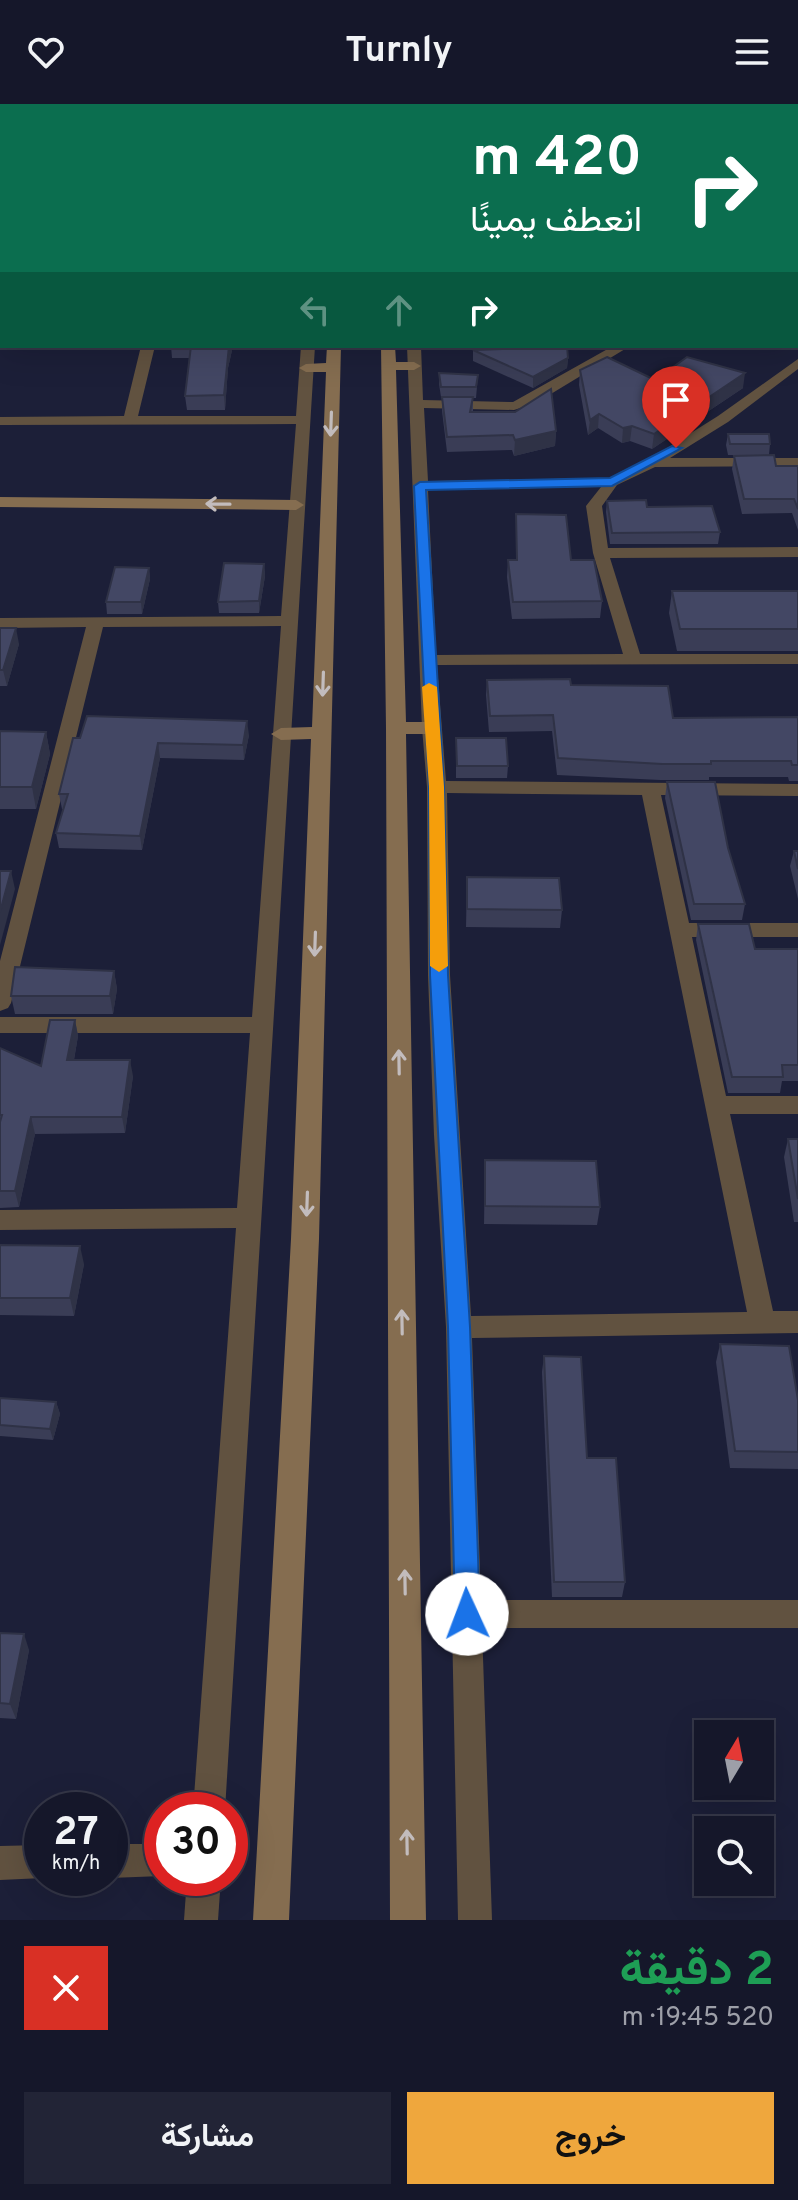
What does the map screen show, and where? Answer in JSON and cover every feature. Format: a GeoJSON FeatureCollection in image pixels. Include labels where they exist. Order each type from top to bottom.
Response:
{"type":"FeatureCollection","features":[{"type":"Feature","properties":{"kind":"main road"},"geometry":{"type":"LineString","coordinates":[[271,1920],[305,1239],[334,356],[307,357]]}},
{"type":"Feature","properties":{"kind":"main road"},"geometry":{"type":"LineString","coordinates":[[408,1920],[396,728],[388,356],[414,356]]}},
{"type":"Feature","properties":{"kind":"main road"},"geometry":{"type":"LineString","coordinates":[[0,502],[296,513]]}},
{"type":"Feature","properties":{"kind":"main road"},"geometry":{"type":"LineString","coordinates":[[0,519],[296,513]]}},
{"type":"Feature","properties":{"kind":"main road"},"geometry":{"type":"LineString","coordinates":[[396,728],[431,728]]}},
{"type":"Feature","properties":{"kind":"main road"},"geometry":{"type":"LineString","coordinates":[[281,734],[321,733]]}},
{"type":"Feature","properties":{"kind":"street"},"geometry":{"type":"LineString","coordinates":[[130,420],[148,348]]}},
{"type":"Feature","properties":{"kind":"street"},"geometry":{"type":"LineString","coordinates":[[416,404],[514,406],[531,400],[619,348]]}},
{"type":"Feature","properties":{"kind":"street"},"geometry":{"type":"LineString","coordinates":[[414,356],[431,728],[437,787],[439,975],[459,1327],[475,1920]]}},
{"type":"Feature","properties":{"kind":"street"},"geometry":{"type":"LineString","coordinates":[[210,1792],[307,357]]}},
{"type":"Feature","properties":{"kind":"street"},"geometry":{"type":"LineString","coordinates":[[633,659],[601,553],[594,506],[612,482],[653,463],[723,419],[798,363]]}},
{"type":"Feature","properties":{"kind":"street"},"geometry":{"type":"LineString","coordinates":[[0,421],[302,420]]}},
{"type":"Feature","properties":{"kind":"street"},"geometry":{"type":"LineString","coordinates":[[653,463],[798,462]]}},
{"type":"Feature","properties":{"kind":"street"},"geometry":{"type":"LineString","coordinates":[[420,486],[612,482]]}},
{"type":"Feature","properties":{"kind":"street"},"geometry":{"type":"LineString","coordinates":[[601,553],[798,552]]}},
{"type":"Feature","properties":{"kind":"street"},"geometry":{"type":"LineString","coordinates":[[0,623],[288,621]]}},
{"type":"Feature","properties":{"kind":"street"},"geometry":{"type":"LineString","coordinates":[[0,1003],[23,878],[56,745],[96,622]]}},
{"type":"Feature","properties":{"kind":"street"},"geometry":{"type":"LineString","coordinates":[[428,660],[798,659]]}},
{"type":"Feature","properties":{"kind":"street"},"geometry":{"type":"LineString","coordinates":[[437,787],[798,790]]}},
{"type":"Feature","properties":{"kind":"street"},"geometry":{"type":"LineString","coordinates":[[650,789],[762,1323]]}},
{"type":"Feature","properties":{"kind":"street"},"geometry":{"type":"LineString","coordinates":[[680,930],[798,930]]}},
{"type":"Feature","properties":{"kind":"street"},"geometry":{"type":"LineString","coordinates":[[0,1025],[262,1025]]}},
{"type":"Feature","properties":{"kind":"street"},"geometry":{"type":"LineString","coordinates":[[717,1105],[798,1105]]}},
{"type":"Feature","properties":{"kind":"street"},"geometry":{"type":"LineString","coordinates":[[0,1220],[249,1218]]}},
{"type":"Feature","properties":{"kind":"street"},"geometry":{"type":"LineString","coordinates":[[459,1327],[798,1322]]}},
{"type":"Feature","properties":{"kind":"street"},"geometry":{"type":"LineString","coordinates":[[467,1614],[798,1614]]}},
{"type":"Feature","properties":{"kind":"street"},"geometry":{"type":"LineString","coordinates":[[0,1863],[24,1862]]}},
{"type":"Feature","properties":{"kind":"street"},"geometry":{"type":"LineString","coordinates":[[201,1920],[203,1896]]}},
{"type":"Feature","properties":{"kind":"building"},"geometry":{"type":"Polygon","coordinates":[[[191,348],[229,348],[224,395],[185,396],[191,348]]]}},
{"type":"Feature","properties":{"kind":"building"},"geometry":{"type":"Polygon","coordinates":[[[567,348],[568,358],[533,377],[473,350],[567,348]]]}},
{"type":"Feature","properties":{"kind":"building"},"geometry":{"type":"Polygon","coordinates":[[[607,357],[655,380],[687,357],[745,373],[654,434],[632,426],[623,428],[599,414],[590,420],[580,370],[607,357]]]}},
{"type":"Feature","properties":{"kind":"building"},"geometry":{"type":"Polygon","coordinates":[[[439,373],[478,375],[476,387],[441,387],[439,373]]]}},
{"type":"Feature","properties":{"kind":"building"},"geometry":{"type":"Polygon","coordinates":[[[551,389],[556,431],[515,440],[513,435],[447,437],[442,397],[473,397],[470,412],[515,412],[551,389]]]}},
{"type":"Feature","properties":{"kind":"building"},"geometry":{"type":"Polygon","coordinates":[[[728,434],[769,434],[770,444],[730,444],[728,434]]]}},
{"type":"Feature","properties":{"kind":"building"},"geometry":{"type":"Polygon","coordinates":[[[774,455],[776,466],[798,466],[798,509],[794,499],[744,499],[734,456],[774,455]]]}},
{"type":"Feature","properties":{"kind":"building"},"geometry":{"type":"Polygon","coordinates":[[[646,500],[647,507],[712,506],[720,532],[612,533],[607,501],[646,500]]]}},
{"type":"Feature","properties":{"kind":"building"},"geometry":{"type":"Polygon","coordinates":[[[516,514],[566,515],[571,560],[594,560],[602,601],[513,602],[508,560],[517,560],[516,514]]]}},
{"type":"Feature","properties":{"kind":"building"},"geometry":{"type":"Polygon","coordinates":[[[224,563],[264,564],[259,601],[218,602],[224,563]]]}},
{"type":"Feature","properties":{"kind":"building"},"geometry":{"type":"Polygon","coordinates":[[[115,567],[149,568],[141,602],[106,602],[115,567]]]}},
{"type":"Feature","properties":{"kind":"building"},"geometry":{"type":"Polygon","coordinates":[[[672,591],[798,591],[798,629],[680,629],[672,591]]]}},
{"type":"Feature","properties":{"kind":"building"},"geometry":{"type":"Polygon","coordinates":[[[0,628],[16,628],[3,670],[0,670],[0,628]]]}},
{"type":"Feature","properties":{"kind":"building"},"geometry":{"type":"Polygon","coordinates":[[[570,679],[571,685],[668,686],[673,718],[798,717],[798,765],[792,765],[791,761],[662,764],[558,758],[553,715],[490,716],[487,680],[570,679]]]}},
{"type":"Feature","properties":{"kind":"building"},"geometry":{"type":"Polygon","coordinates":[[[87,716],[247,721],[243,745],[158,743],[140,836],[56,833],[68,794],[59,794],[73,738],[80,738],[87,716]]]}},
{"type":"Feature","properties":{"kind":"building"},"geometry":{"type":"Polygon","coordinates":[[[0,731],[46,732],[32,787],[0,787],[0,731]]]}},
{"type":"Feature","properties":{"kind":"building"},"geometry":{"type":"Polygon","coordinates":[[[456,738],[506,738],[508,766],[457,766],[456,738]]]}},
{"type":"Feature","properties":{"kind":"building"},"geometry":{"type":"Polygon","coordinates":[[[667,782],[715,782],[728,848],[745,904],[694,904],[667,782]]]}},
{"type":"Feature","properties":{"kind":"building"},"geometry":{"type":"Polygon","coordinates":[[[0,871],[11,871],[0,912],[0,871]]]}},
{"type":"Feature","properties":{"kind":"building"},"geometry":{"type":"Polygon","coordinates":[[[467,877],[559,878],[562,910],[467,909],[467,877]]]}},
{"type":"Feature","properties":{"kind":"building"},"geometry":{"type":"Polygon","coordinates":[[[698,924],[749,924],[755,949],[798,949],[798,1065],[782,1065],[783,1077],[732,1077],[698,924]]]}},
{"type":"Feature","properties":{"kind":"building"},"geometry":{"type":"Polygon","coordinates":[[[15,967],[114,971],[110,996],[11,996],[15,967]]]}},
{"type":"Feature","properties":{"kind":"building"},"geometry":{"type":"Polygon","coordinates":[[[50,1020],[75,1020],[67,1060],[130,1060],[122,1117],[31,1117],[15,1191],[0,1191],[0,1048],[41,1066],[50,1020]]]}},
{"type":"Feature","properties":{"kind":"building"},"geometry":{"type":"Polygon","coordinates":[[[788,1139],[798,1139],[798,1199],[788,1139]]]}},
{"type":"Feature","properties":{"kind":"building"},"geometry":{"type":"Polygon","coordinates":[[[485,1160],[596,1161],[600,1207],[485,1206],[485,1160]]]}},
{"type":"Feature","properties":{"kind":"building"},"geometry":{"type":"Polygon","coordinates":[[[0,1245],[80,1246],[70,1298],[0,1298],[0,1245]]]}},
{"type":"Feature","properties":{"kind":"building"},"geometry":{"type":"Polygon","coordinates":[[[720,1344],[789,1346],[798,1400],[798,1452],[735,1451],[720,1344]]]}},
{"type":"Feature","properties":{"kind":"building"},"geometry":{"type":"Polygon","coordinates":[[[544,1356],[581,1357],[587,1458],[616,1458],[625,1582],[554,1582],[544,1356]]]}},
{"type":"Feature","properties":{"kind":"building"},"geometry":{"type":"Polygon","coordinates":[[[0,1398],[56,1402],[50,1429],[0,1425],[0,1398]]]}},
{"type":"Feature","properties":{"kind":"building"},"geometry":{"type":"Polygon","coordinates":[[[0,1633],[24,1634],[10,1704],[0,1703],[0,1633]]]}},
{"type":"Feature","properties":{"kind":"slow traffic"},"geometry":{"type":"LineString","coordinates":[[429,687],[437,787],[439,966]]}},
{"type":"Feature","properties":{"kind":"route"},"geometry":{"type":"LineString","coordinates":[[467,1614],[459,1327],[439,975],[437,787],[431,728],[420,486],[612,482],[653,463],[676,448]]}}]}
